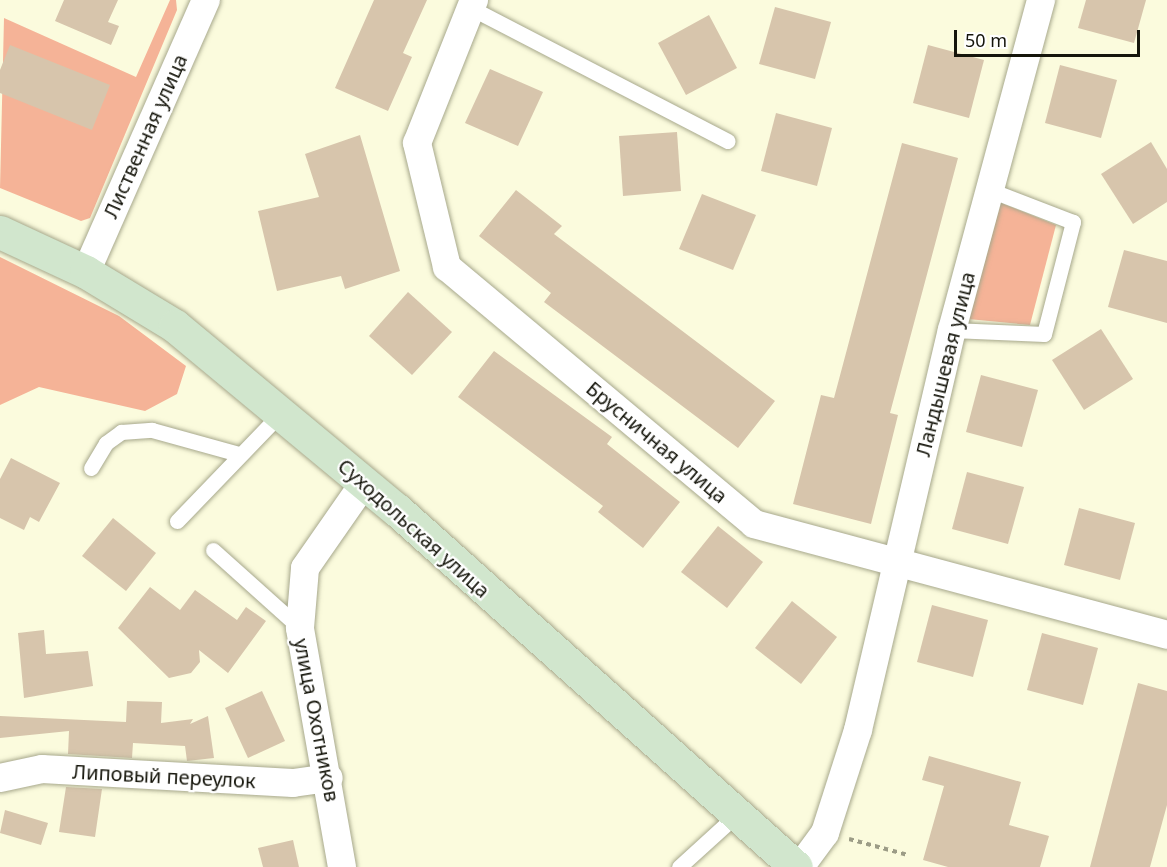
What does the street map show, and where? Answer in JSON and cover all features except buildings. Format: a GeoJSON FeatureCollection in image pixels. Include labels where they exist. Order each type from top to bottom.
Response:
{"type":"FeatureCollection","features":[{"type":"Feature","properties":{"kind":"main road","name":"Суходольская улица"},"geometry":{"type":"LineString","coordinates":[[0,232],[86,272],[175,327],[282,411],[735,816],[798,867]]}},
{"type":"Feature","properties":{"kind":"street","name":"Лиственная улица"},"geometry":{"type":"LineString","coordinates":[[86,272],[206,0]]}},
{"type":"Feature","properties":{"kind":"street","name":"Ландышевая улица"},"geometry":{"type":"LineString","coordinates":[[798,867],[825,833],[858,730],[952,330],[1041,0]]}},
{"type":"Feature","properties":{"kind":"street","name":"Брусничная улица"},"geometry":{"type":"LineString","coordinates":[[473,4],[417,143],[447,267],[754,524],[1167,635]]}},
{"type":"Feature","properties":{"kind":"street","name":"улица Охотников"},"geometry":{"type":"LineString","coordinates":[[342,867],[329,778],[300,628],[305,568],[364,483]]}},
{"type":"Feature","properties":{"kind":"street","name":"Липовый переулок"},"geometry":{"type":"LineString","coordinates":[[0,778],[42,769],[293,783],[329,778]]}},
{"type":"Feature","properties":{"kind":"lane"},"geometry":{"type":"LineString","coordinates":[[473,4],[728,141]]}},
{"type":"Feature","properties":{"kind":"lane"},"geometry":{"type":"LineString","coordinates":[[952,330],[1044,334],[1073,222],[990,190]]}},
{"type":"Feature","properties":{"kind":"lane"},"geometry":{"type":"LineString","coordinates":[[177,521],[282,411]]}},
{"type":"Feature","properties":{"kind":"lane"},"geometry":{"type":"LineString","coordinates":[[91,468],[106,443],[121,432],[152,430],[239,454]]}},
{"type":"Feature","properties":{"kind":"lane"},"geometry":{"type":"LineString","coordinates":[[213,550],[300,628]]}},
{"type":"Feature","properties":{"kind":"lane"},"geometry":{"type":"LineString","coordinates":[[679,867],[735,816]]}},
{"type":"Feature","properties":{"kind":"path"},"geometry":{"type":"LineString","coordinates":[[825,833],[908,855]]}},
{"type":"Feature","properties":{"kind":"shaded area"},"geometry":{"type":"Polygon","coordinates":[[[170,0],[176,0],[177,10],[90,218],[81,221],[0,188],[4,18],[136,77],[170,0]]]}},
{"type":"Feature","properties":{"kind":"shaded area"},"geometry":{"type":"Polygon","coordinates":[[[1001,203],[1056,225],[1030,325],[968,319],[1001,203]]]}},
{"type":"Feature","properties":{"kind":"shaded area"},"geometry":{"type":"Polygon","coordinates":[[[0,257],[119,316],[186,366],[177,394],[145,411],[39,387],[0,405],[0,257]]]}}]}
